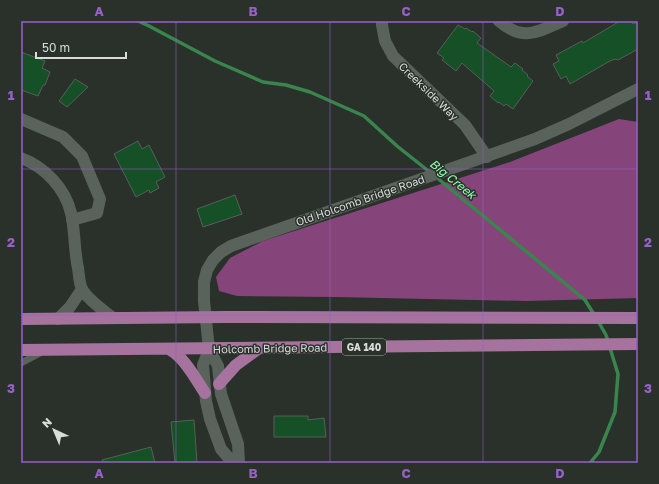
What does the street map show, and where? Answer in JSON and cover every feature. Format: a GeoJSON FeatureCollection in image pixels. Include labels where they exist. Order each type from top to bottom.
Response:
{"type":"FeatureCollection","features":[{"type":"Feature","properties":{"kind":"main road"},"geometry":{"type":"LineString","coordinates":[[21,319],[638,318]]}},
{"type":"Feature","properties":{"kind":"main road","name":"Holcomb Bridge Road"},"geometry":{"type":"LineString","coordinates":[[21,350],[638,344]]}},
{"type":"Feature","properties":{"kind":"main road"},"geometry":{"type":"LineString","coordinates":[[219,384],[236,365],[259,348]]}},
{"type":"Feature","properties":{"kind":"main road"},"geometry":{"type":"LineString","coordinates":[[169,349],[178,355],[205,393]]}},
{"type":"Feature","properties":{"kind":"street","name":"Creekside Way"},"geometry":{"type":"LineString","coordinates":[[382,21],[385,41],[393,56],[466,125],[487,156]]}},
{"type":"Feature","properties":{"kind":"street"},"geometry":{"type":"LineString","coordinates":[[499,21],[513,31],[524,34],[534,34],[563,21]]}},
{"type":"Feature","properties":{"kind":"street","name":"Old Holcomb Bridge Road"},"geometry":{"type":"LineString","coordinates":[[209,349],[204,301],[204,282],[207,270],[213,260],[221,252],[232,246],[535,139],[570,124],[638,89]]}},
{"type":"Feature","properties":{"kind":"street"},"geometry":{"type":"LineString","coordinates":[[21,119],[63,137],[82,156],[100,198],[96,213],[72,220]]}},
{"type":"Feature","properties":{"kind":"street"},"geometry":{"type":"LineString","coordinates":[[21,158],[41,169],[53,180],[65,197],[71,213],[75,255],[82,289],[103,311],[113,318]]}},
{"type":"Feature","properties":{"kind":"street"},"geometry":{"type":"LineString","coordinates":[[58,319],[70,307],[82,289]]}},
{"type":"Feature","properties":{"kind":"street"},"geometry":{"type":"LineString","coordinates":[[209,349],[218,366],[219,384],[224,405],[238,444],[239,463]]}},
{"type":"Feature","properties":{"kind":"street"},"geometry":{"type":"LineString","coordinates":[[209,349],[203,365],[205,393],[210,418],[221,449],[233,463]]}},
{"type":"Feature","properties":{"kind":"lane"},"geometry":{"type":"LineString","coordinates":[[21,363],[44,350]]}},
{"type":"Feature","properties":{"kind":"shaded area"},"geometry":{"type":"Polygon","coordinates":[[[619,119],[638,122],[638,298],[526,301],[237,296],[219,291],[216,277],[230,258],[263,241],[510,162],[619,119]]]}},
{"type":"Feature","properties":{"kind":"building"},"geometry":{"type":"Polygon","coordinates":[[[620,21],[631,21],[633,24],[638,22],[638,49],[618,60],[615,59],[610,61],[570,84],[566,76],[561,79],[553,64],[559,61],[556,55],[582,41],[583,43],[620,21]]]}},
{"type":"Feature","properties":{"kind":"building"},"geometry":{"type":"Polygon","coordinates":[[[458,25],[472,32],[473,31],[481,38],[477,43],[511,67],[515,63],[523,69],[522,70],[528,75],[527,76],[533,81],[513,109],[506,104],[504,106],[499,102],[498,103],[490,96],[494,91],[462,63],[456,71],[442,60],[444,58],[437,53],[458,25]]]}},
{"type":"Feature","properties":{"kind":"building"},"geometry":{"type":"Polygon","coordinates":[[[21,52],[45,61],[42,68],[50,72],[45,85],[43,85],[38,96],[21,90],[21,52]]]}},
{"type":"Feature","properties":{"kind":"building"},"geometry":{"type":"Polygon","coordinates":[[[75,79],[88,87],[67,107],[59,101],[75,79]]]}},
{"type":"Feature","properties":{"kind":"building"},"geometry":{"type":"Polygon","coordinates":[[[138,141],[142,149],[149,145],[165,177],[156,182],[159,188],[150,193],[149,190],[136,197],[114,154],[138,141]]]}},
{"type":"Feature","properties":{"kind":"building"},"geometry":{"type":"Polygon","coordinates":[[[235,195],[242,214],[203,227],[197,209],[235,195]]]}},
{"type":"Feature","properties":{"kind":"building"},"geometry":{"type":"Polygon","coordinates":[[[274,416],[308,416],[308,420],[324,418],[326,437],[274,437],[274,416]]]}},
{"type":"Feature","properties":{"kind":"building"},"geometry":{"type":"Polygon","coordinates":[[[194,420],[197,463],[175,463],[171,422],[194,420]]]}},
{"type":"Feature","properties":{"kind":"building"},"geometry":{"type":"Polygon","coordinates":[[[151,447],[155,463],[103,463],[102,460],[151,447]]]}},
{"type":"Feature","properties":{"kind":"waterway","name":"Big Creek"},"geometry":{"type":"LineString","coordinates":[[138,21],[215,61],[263,82],[286,85],[310,92],[364,116],[397,146],[431,173]]}},
{"type":"Feature","properties":{"kind":"waterway","name":"Big Creek"},"geometry":{"type":"LineString","coordinates":[[436,177],[585,300],[595,316]]}},
{"type":"Feature","properties":{"kind":"waterway","name":"Big Creek"},"geometry":{"type":"LineString","coordinates":[[590,463],[599,452],[615,412],[618,374],[606,335],[598,321]]}}]}
